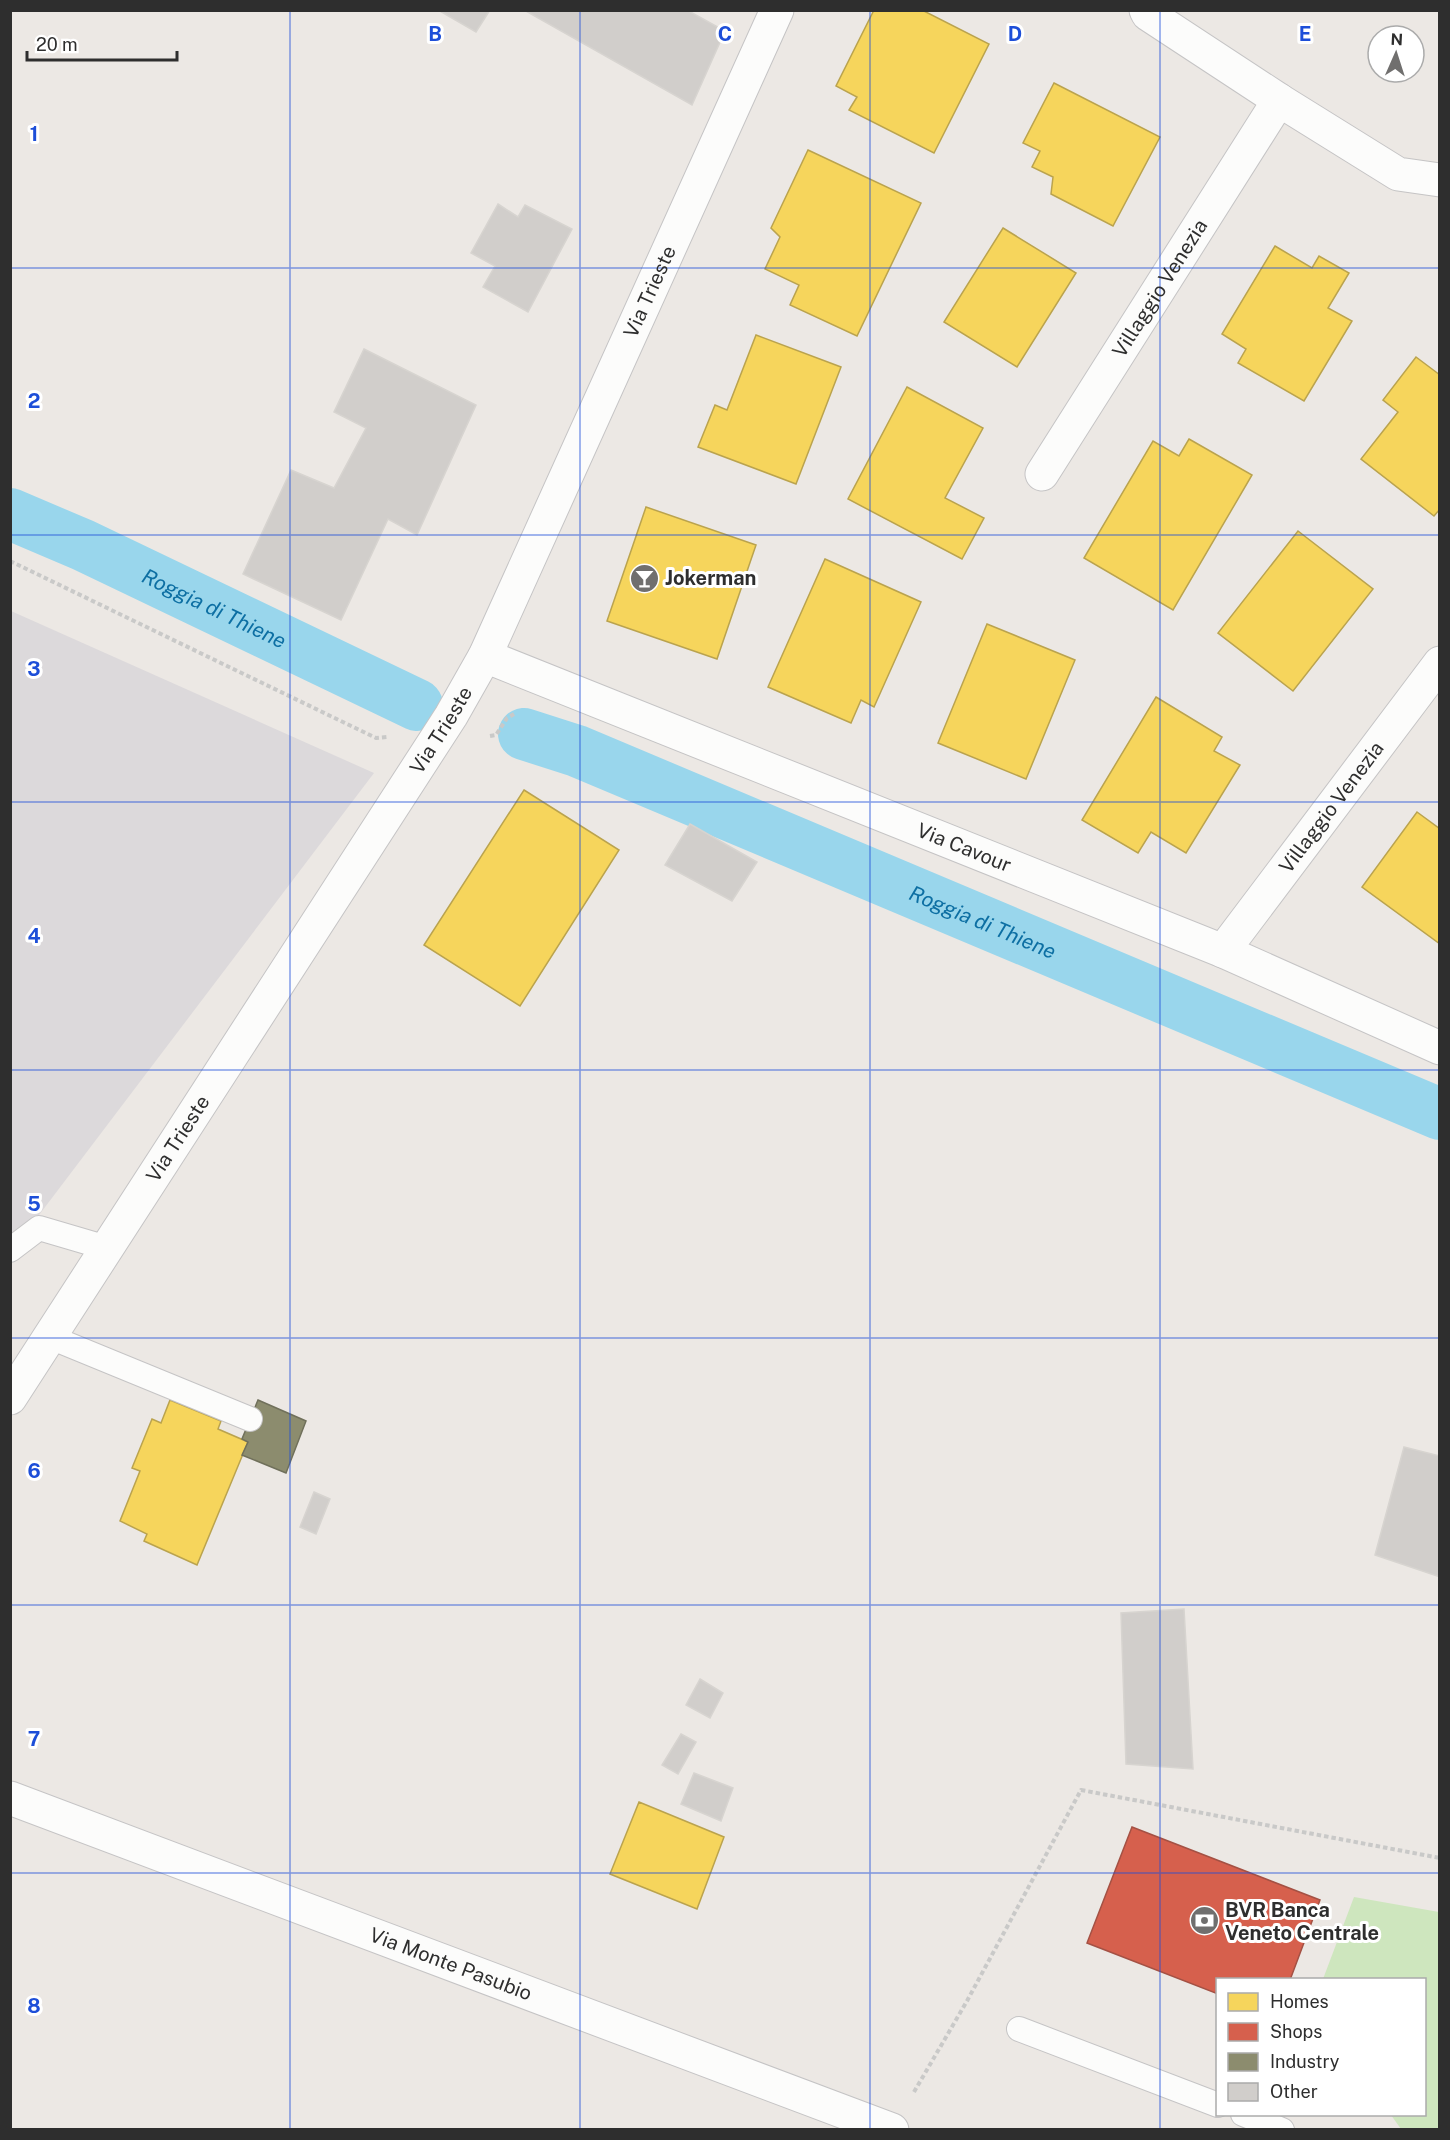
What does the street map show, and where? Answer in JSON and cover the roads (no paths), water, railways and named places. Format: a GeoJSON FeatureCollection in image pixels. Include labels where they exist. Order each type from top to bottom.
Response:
{"type":"FeatureCollection","features":[{"type":"Feature","properties":{"kind":"street","name":"Via Trieste"},"geometry":{"type":"LineString","coordinates":[[10,1398],[451,716],[485,656],[777,10]]}},
{"type":"Feature","properties":{"kind":"street"},"geometry":{"type":"LineString","coordinates":[[1146,10],[1148,14],[1279,100],[1398,174],[1440,180]]}},
{"type":"Feature","properties":{"kind":"street","name":"Villaggio Venezia"},"geometry":{"type":"LineString","coordinates":[[1042,474],[1279,100]]}},
{"type":"Feature","properties":{"kind":"street","name":"Via Cavour"},"geometry":{"type":"LineString","coordinates":[[485,656],[1223,951],[1440,1048]]}},
{"type":"Feature","properties":{"kind":"street","name":"Villaggio Venezia"},"geometry":{"type":"LineString","coordinates":[[1223,951],[1440,663]]}},
{"type":"Feature","properties":{"kind":"street","name":"Via Monte Pasubio"},"geometry":{"type":"LineString","coordinates":[[10,1798],[892,2129]]}},
{"type":"Feature","properties":{"kind":"lane"},"geometry":{"type":"LineString","coordinates":[[10,1250],[39,1228],[107,1248]]}},
{"type":"Feature","properties":{"kind":"lane"},"geometry":{"type":"LineString","coordinates":[[50,1336],[250,1419]]}},
{"type":"Feature","properties":{"kind":"lane"},"geometry":{"type":"LineString","coordinates":[[1019,2029],[1216,2104]]}},
{"type":"Feature","properties":{"kind":"lane"},"geometry":{"type":"LineString","coordinates":[[1246,2116],[1282,2130]]}},
{"type":"Feature","properties":{"kind":"waterway","name":"Roggia di Thiene"},"geometry":{"type":"LineString","coordinates":[[10,514],[83,545],[417,705]]}},
{"type":"Feature","properties":{"kind":"waterway","name":"Roggia di Thiene"},"geometry":{"type":"LineString","coordinates":[[524,734],[577,751],[1440,1114]]}},
{"type":"Feature","properties":{"kind":"place","name":"Jokerman"},"geometry":{"type":"Point","coordinates":[644,578]}},
{"type":"Feature","properties":{"kind":"place","name":"BVR Banca Veneto Centrale"},"geometry":{"type":"Point","coordinates":[1204,1921]}}]}
